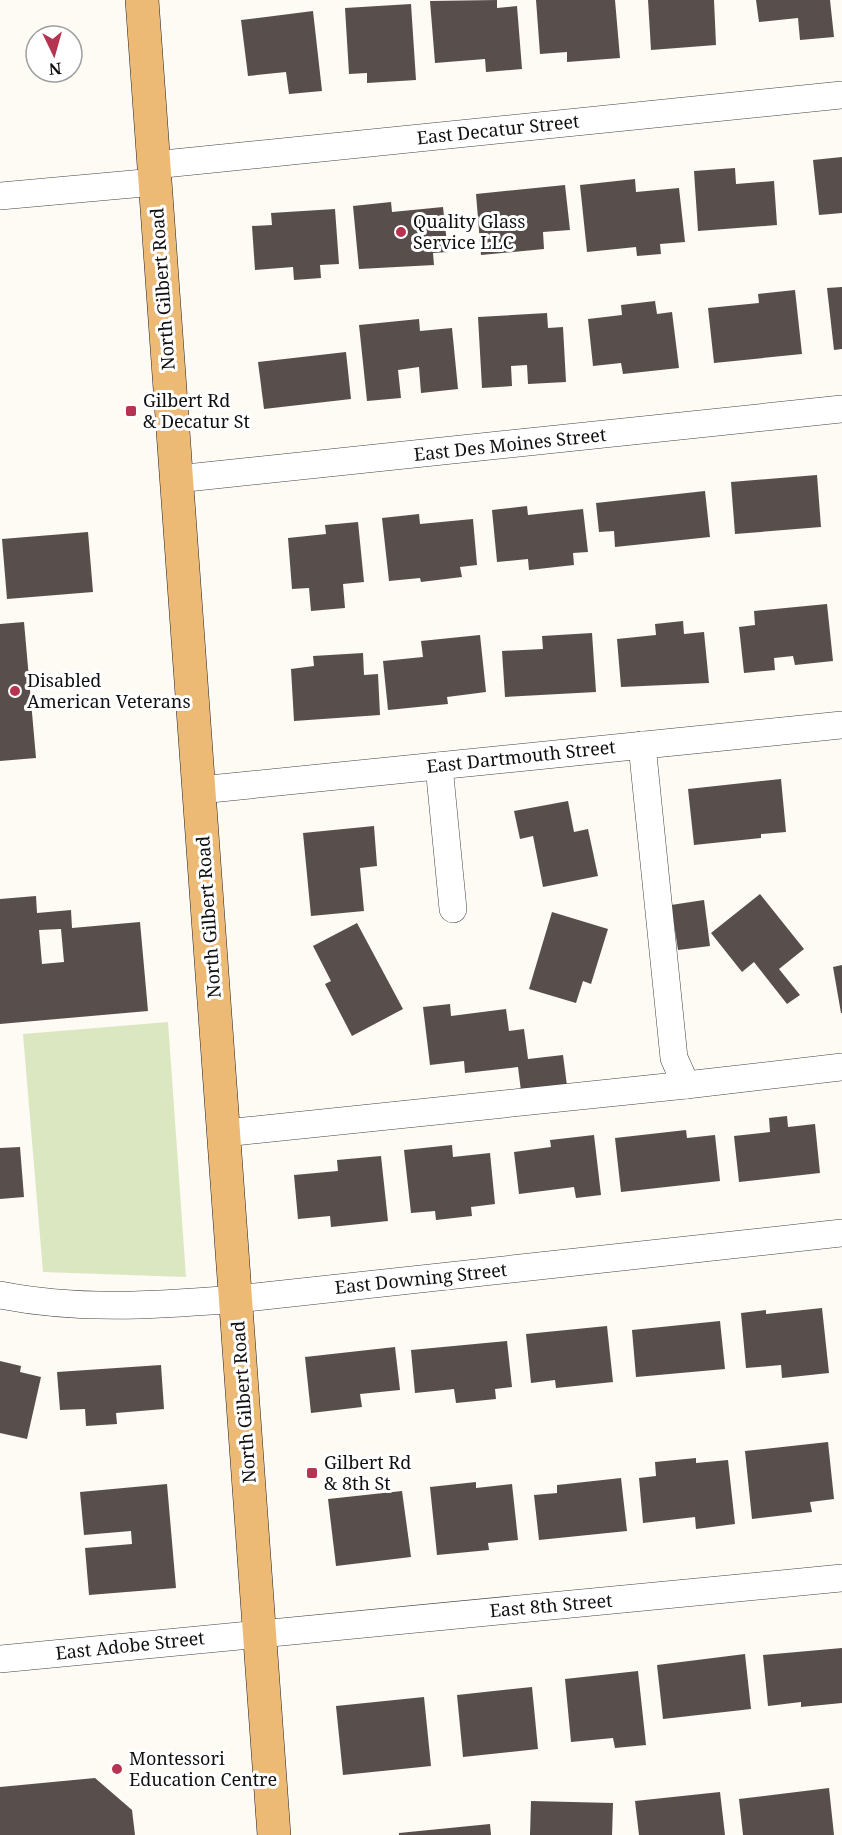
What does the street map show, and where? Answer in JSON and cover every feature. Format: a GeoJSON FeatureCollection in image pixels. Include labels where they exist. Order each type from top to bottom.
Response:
{"type":"FeatureCollection","features":[{"type":"Feature","properties":{"kind":"main road","name":"North Gilbert Road"},"geometry":{"type":"LineString","coordinates":[[142,0],[274,1835]]}},
{"type":"Feature","properties":{"kind":"street","name":"East Decatur Street"},"geometry":{"type":"LineString","coordinates":[[0,196],[155,174],[842,95]]}},
{"type":"Feature","properties":{"kind":"street","name":"East Des Moines Street"},"geometry":{"type":"LineString","coordinates":[[177,479],[842,409]]}},
{"type":"Feature","properties":{"kind":"street","name":"East Dartmouth Street"},"geometry":{"type":"LineString","coordinates":[[200,790],[842,725]]}},
{"type":"Feature","properties":{"kind":"street"},"geometry":{"type":"LineString","coordinates":[[642,745],[674,1058],[686,1085]]}},
{"type":"Feature","properties":{"kind":"street"},"geometry":{"type":"LineString","coordinates":[[439,766],[453,909]]}},
{"type":"Feature","properties":{"kind":"street"},"geometry":{"type":"LineString","coordinates":[[225,1133],[842,1067]]}},
{"type":"Feature","properties":{"kind":"street","name":"East Downing Street"},"geometry":{"type":"LineString","coordinates":[[0,1295],[44,1303],[100,1307],[237,1299],[842,1233]]}},
{"type":"Feature","properties":{"kind":"street","name":"East 8th Street"},"geometry":{"type":"LineString","coordinates":[[260,1634],[842,1578]]}},
{"type":"Feature","properties":{"kind":"street","name":"East Adobe Street"},"geometry":{"type":"LineString","coordinates":[[0,1659],[260,1634]]}},
{"type":"Feature","properties":{"kind":"green space"},"geometry":{"type":"Polygon","coordinates":[[[168,1022],[186,1277],[43,1272],[23,1034],[168,1022]]]}},
{"type":"Feature","properties":{"kind":"building"},"geometry":{"type":"Polygon","coordinates":[[[497,0],[497,8],[517,6],[522,69],[486,72],[485,59],[435,63],[430,1],[497,0]]]}},
{"type":"Feature","properties":{"kind":"building"},"geometry":{"type":"Polygon","coordinates":[[[536,0],[615,0],[620,58],[567,62],[567,52],[540,54],[536,0]]]}},
{"type":"Feature","properties":{"kind":"building"},"geometry":{"type":"Polygon","coordinates":[[[648,0],[714,0],[716,45],[651,50],[648,0]]]}},
{"type":"Feature","properties":{"kind":"building"},"geometry":{"type":"Polygon","coordinates":[[[756,0],[830,0],[834,37],[800,40],[798,18],[759,22],[756,0]]]}},
{"type":"Feature","properties":{"kind":"building"},"geometry":{"type":"Polygon","coordinates":[[[411,4],[416,80],[367,83],[367,73],[349,74],[345,8],[411,4]]]}},
{"type":"Feature","properties":{"kind":"building"},"geometry":{"type":"Polygon","coordinates":[[[313,11],[322,91],[289,94],[286,72],[248,76],[241,20],[313,11]]]}},
{"type":"Feature","properties":{"kind":"building"},"geometry":{"type":"Polygon","coordinates":[[[842,157],[842,213],[819,215],[813,160],[842,157]]]}},
{"type":"Feature","properties":{"kind":"building"},"geometry":{"type":"Polygon","coordinates":[[[735,168],[736,184],[774,181],[777,225],[698,231],[694,171],[735,168]]]}},
{"type":"Feature","properties":{"kind":"building"},"geometry":{"type":"Polygon","coordinates":[[[635,179],[636,192],[679,188],[685,242],[660,244],[661,254],[637,256],[636,247],[587,252],[580,185],[635,179]]]}},
{"type":"Feature","properties":{"kind":"building"},"geometry":{"type":"Polygon","coordinates":[[[565,185],[570,230],[543,232],[544,249],[481,255],[476,194],[565,185]]]}},
{"type":"Feature","properties":{"kind":"building","name":"Quality Glass Service LLC"},"geometry":{"type":"Polygon","coordinates":[[[391,202],[392,212],[443,207],[448,252],[433,253],[434,265],[359,269],[353,206],[391,202]]]}},
{"type":"Feature","properties":{"kind":"building"},"geometry":{"type":"Polygon","coordinates":[[[335,209],[339,264],[320,265],[321,278],[294,280],[293,267],[255,270],[252,226],[272,225],[271,213],[335,209]]]}},
{"type":"Feature","properties":{"kind":"building"},"geometry":{"type":"Polygon","coordinates":[[[842,287],[842,349],[834,350],[827,288],[842,287]]]}},
{"type":"Feature","properties":{"kind":"building"},"geometry":{"type":"Polygon","coordinates":[[[795,290],[802,354],[714,363],[708,308],[759,303],[758,294],[795,290]]]}},
{"type":"Feature","properties":{"kind":"building"},"geometry":{"type":"Polygon","coordinates":[[[655,301],[657,314],[672,312],[679,368],[623,374],[621,363],[593,366],[588,319],[622,315],[621,305],[655,301]]]}},
{"type":"Feature","properties":{"kind":"building"},"geometry":{"type":"Polygon","coordinates":[[[547,313],[548,328],[563,327],[566,382],[528,384],[527,365],[511,366],[512,386],[482,388],[478,317],[547,313]]]}},
{"type":"Feature","properties":{"kind":"building"},"geometry":{"type":"Polygon","coordinates":[[[419,319],[420,331],[452,328],[458,389],[421,393],[419,367],[398,370],[401,398],[367,401],[359,325],[419,319]]]}},
{"type":"Feature","properties":{"kind":"building"},"geometry":{"type":"Polygon","coordinates":[[[346,352],[351,399],[264,409],[258,362],[346,352]]]}},
{"type":"Feature","properties":{"kind":"building"},"geometry":{"type":"Polygon","coordinates":[[[817,475],[821,527],[735,534],[731,482],[817,475]]]}},
{"type":"Feature","properties":{"kind":"building"},"geometry":{"type":"Polygon","coordinates":[[[705,491],[710,537],[615,547],[614,531],[599,532],[596,503],[705,491]]]}},
{"type":"Feature","properties":{"kind":"building"},"geometry":{"type":"Polygon","coordinates":[[[527,506],[528,515],[583,509],[588,552],[573,553],[574,565],[529,570],[528,559],[497,562],[492,510],[527,506]]]}},
{"type":"Feature","properties":{"kind":"building"},"geometry":{"type":"Polygon","coordinates":[[[419,514],[420,524],[473,519],[477,565],[460,567],[462,577],[421,582],[420,578],[389,581],[382,518],[419,514]]]}},
{"type":"Feature","properties":{"kind":"building"},"geometry":{"type":"Polygon","coordinates":[[[358,522],[364,582],[343,584],[345,608],[311,611],[309,588],[292,589],[288,538],[326,534],[325,525],[358,522]]]}},
{"type":"Feature","properties":{"kind":"building"},"geometry":{"type":"Polygon","coordinates":[[[88,532],[93,592],[7,599],[2,539],[88,532]]]}},
{"type":"Feature","properties":{"kind":"building"},"geometry":{"type":"Polygon","coordinates":[[[827,604],[833,661],[795,665],[793,656],[774,658],[775,670],[744,673],[739,627],[755,625],[754,611],[827,604]]]}},
{"type":"Feature","properties":{"kind":"building"},"geometry":{"type":"Polygon","coordinates":[[[683,621],[684,634],[704,632],[709,683],[621,687],[617,639],[656,635],[655,624],[683,621]]]}},
{"type":"Feature","properties":{"kind":"building","name":"Disabled American Veterans"},"geometry":{"type":"Polygon","coordinates":[[[24,622],[36,758],[0,761],[0,624],[24,622]]]}},
{"type":"Feature","properties":{"kind":"building"},"geometry":{"type":"Polygon","coordinates":[[[592,633],[596,692],[505,697],[502,651],[543,649],[542,636],[592,633]]]}},
{"type":"Feature","properties":{"kind":"building"},"geometry":{"type":"Polygon","coordinates":[[[480,635],[486,692],[447,697],[448,704],[388,710],[383,661],[423,657],[421,641],[480,635]]]}},
{"type":"Feature","properties":{"kind":"building"},"geometry":{"type":"Polygon","coordinates":[[[363,653],[364,675],[378,674],[380,715],[294,721],[291,669],[314,666],[313,656],[363,653]]]}},
{"type":"Feature","properties":{"kind":"building"},"geometry":{"type":"Polygon","coordinates":[[[781,779],[786,832],[761,834],[761,838],[694,845],[688,789],[781,779]]]}},
{"type":"Feature","properties":{"kind":"building"},"geometry":{"type":"Polygon","coordinates":[[[568,801],[574,832],[588,829],[598,876],[543,887],[533,836],[520,839],[514,811],[568,801]]]}},
{"type":"Feature","properties":{"kind":"building"},"geometry":{"type":"Polygon","coordinates":[[[374,826],[377,866],[360,868],[364,911],[311,916],[303,833],[374,826]]]}},
{"type":"Feature","properties":{"kind":"building"},"geometry":{"type":"Polygon","coordinates":[[[760,894],[804,949],[779,969],[800,995],[787,1004],[754,962],[742,972],[711,933],[760,894]]]}},
{"type":"Feature","properties":{"kind":"building"},"geometry":{"type":"Polygon","coordinates":[[[36,896],[37,913],[71,910],[72,928],[140,922],[148,1011],[0,1024],[0,899],[36,896]],[[61,929],[39,930],[42,964],[64,962],[61,929]]]}},
{"type":"Feature","properties":{"kind":"building"},"geometry":{"type":"Polygon","coordinates":[[[704,900],[710,946],[678,950],[671,905],[704,900]]]}},
{"type":"Feature","properties":{"kind":"building"},"geometry":{"type":"Polygon","coordinates":[[[552,912],[608,929],[591,984],[583,981],[576,1003],[529,989],[552,912]]]}},
{"type":"Feature","properties":{"kind":"building"},"geometry":{"type":"Polygon","coordinates":[[[357,923],[403,1009],[352,1036],[325,984],[331,981],[313,946],[357,923]]]}},
{"type":"Feature","properties":{"kind":"building"},"geometry":{"type":"Polygon","coordinates":[[[842,965],[842,1013],[841,1013],[833,967],[842,965]]]}},
{"type":"Feature","properties":{"kind":"building"},"geometry":{"type":"Polygon","coordinates":[[[450,1004],[451,1016],[506,1009],[509,1031],[524,1029],[528,1059],[563,1055],[567,1086],[521,1091],[518,1067],[465,1073],[464,1061],[430,1065],[423,1007],[450,1004]]]}},
{"type":"Feature","properties":{"kind":"building"},"geometry":{"type":"Polygon","coordinates":[[[787,1116],[788,1127],[815,1124],[820,1173],[739,1182],[734,1136],[770,1132],[769,1118],[787,1116]]]}},
{"type":"Feature","properties":{"kind":"building"},"geometry":{"type":"Polygon","coordinates":[[[686,1130],[687,1138],[715,1135],[720,1181],[621,1192],[615,1138],[686,1130]]]}},
{"type":"Feature","properties":{"kind":"building"},"geometry":{"type":"Polygon","coordinates":[[[594,1135],[601,1195],[576,1198],[574,1187],[519,1194],[514,1152],[551,1147],[550,1140],[594,1135]]]}},
{"type":"Feature","properties":{"kind":"building"},"geometry":{"type":"Polygon","coordinates":[[[452,1145],[453,1157],[490,1153],[495,1204],[471,1207],[472,1216],[436,1220],[435,1211],[411,1213],[404,1150],[452,1145]]]}},
{"type":"Feature","properties":{"kind":"building"},"geometry":{"type":"Polygon","coordinates":[[[20,1147],[24,1197],[0,1199],[0,1148],[20,1147]]]}},
{"type":"Feature","properties":{"kind":"building"},"geometry":{"type":"Polygon","coordinates":[[[381,1156],[388,1221],[331,1227],[330,1216],[298,1219],[294,1175],[338,1171],[337,1160],[381,1156]]]}},
{"type":"Feature","properties":{"kind":"building"},"geometry":{"type":"Polygon","coordinates":[[[822,1308],[829,1373],[782,1378],[781,1365],[746,1368],[741,1313],[766,1310],[766,1314],[822,1308]]]}},
{"type":"Feature","properties":{"kind":"building"},"geometry":{"type":"Polygon","coordinates":[[[720,1321],[725,1369],[636,1377],[632,1330],[720,1321]]]}},
{"type":"Feature","properties":{"kind":"building"},"geometry":{"type":"Polygon","coordinates":[[[607,1326],[613,1382],[556,1388],[555,1380],[531,1383],[526,1334],[607,1326]]]}},
{"type":"Feature","properties":{"kind":"building"},"geometry":{"type":"Polygon","coordinates":[[[507,1341],[512,1387],[495,1389],[496,1399],[456,1403],[454,1389],[415,1393],[411,1350],[507,1341]]]}},
{"type":"Feature","properties":{"kind":"building"},"geometry":{"type":"Polygon","coordinates":[[[395,1347],[400,1390],[360,1394],[362,1407],[311,1413],[305,1357],[395,1347]]]}},
{"type":"Feature","properties":{"kind":"building"},"geometry":{"type":"Polygon","coordinates":[[[0,1361],[21,1366],[20,1372],[41,1377],[27,1439],[0,1433],[0,1361]]]}},
{"type":"Feature","properties":{"kind":"building"},"geometry":{"type":"Polygon","coordinates":[[[161,1365],[164,1409],[116,1413],[117,1424],[86,1426],[85,1409],[60,1410],[57,1372],[161,1365]]]}},
{"type":"Feature","properties":{"kind":"building"},"geometry":{"type":"Polygon","coordinates":[[[828,1442],[834,1499],[810,1502],[812,1512],[752,1519],[745,1451],[828,1442]]]}},
{"type":"Feature","properties":{"kind":"building"},"geometry":{"type":"Polygon","coordinates":[[[696,1458],[696,1463],[728,1460],[735,1524],[696,1529],[695,1517],[643,1523],[639,1478],[656,1476],[655,1462],[696,1458]]]}},
{"type":"Feature","properties":{"kind":"building"},"geometry":{"type":"Polygon","coordinates":[[[621,1478],[627,1531],[539,1540],[534,1495],[557,1493],[557,1485],[621,1478]]]}},
{"type":"Feature","properties":{"kind":"building"},"geometry":{"type":"Polygon","coordinates":[[[476,1482],[476,1488],[512,1484],[518,1540],[488,1543],[489,1550],[437,1555],[430,1487],[476,1482]]]}},
{"type":"Feature","properties":{"kind":"building"},"geometry":{"type":"Polygon","coordinates":[[[167,1484],[176,1588],[89,1595],[85,1548],[132,1544],[131,1531],[84,1535],[80,1492],[167,1484]]]}},
{"type":"Feature","properties":{"kind":"building"},"geometry":{"type":"Polygon","coordinates":[[[402,1491],[411,1557],[336,1566],[328,1499],[402,1491]]]}},
{"type":"Feature","properties":{"kind":"building"},"geometry":{"type":"Polygon","coordinates":[[[842,1648],[842,1703],[801,1707],[801,1702],[768,1706],[763,1655],[842,1648]]]}},
{"type":"Feature","properties":{"kind":"building"},"geometry":{"type":"Polygon","coordinates":[[[745,1654],[751,1709],[663,1719],[657,1665],[745,1654]]]}},
{"type":"Feature","properties":{"kind":"building"},"geometry":{"type":"Polygon","coordinates":[[[638,1671],[646,1745],[615,1748],[613,1738],[571,1742],[565,1679],[638,1671]]]}},
{"type":"Feature","properties":{"kind":"building"},"geometry":{"type":"Polygon","coordinates":[[[532,1687],[538,1749],[463,1757],[457,1695],[532,1687]]]}},
{"type":"Feature","properties":{"kind":"building"},"geometry":{"type":"Polygon","coordinates":[[[424,1697],[431,1766],[343,1775],[336,1706],[424,1697]]]}},
{"type":"Feature","properties":{"kind":"building"},"geometry":{"type":"Polygon","coordinates":[[[95,1778],[132,1810],[135,1835],[0,1835],[0,1787],[95,1778]]]}},
{"type":"Feature","properties":{"kind":"building"},"geometry":{"type":"Polygon","coordinates":[[[829,1788],[834,1835],[743,1835],[739,1799],[829,1788]]]}},
{"type":"Feature","properties":{"kind":"building"},"geometry":{"type":"Polygon","coordinates":[[[720,1792],[725,1835],[639,1835],[635,1801],[720,1792]]]}},
{"type":"Feature","properties":{"kind":"building"},"geometry":{"type":"Polygon","coordinates":[[[531,1801],[613,1803],[612,1835],[530,1835],[531,1801]]]}},
{"type":"Feature","properties":{"kind":"building"},"geometry":{"type":"Polygon","coordinates":[[[490,1824],[491,1835],[399,1835],[399,1833],[490,1824]]]}},
{"type":"Feature","properties":{"kind":"place","name":"Quality Glass Service LLC"},"geometry":{"type":"Point","coordinates":[401,232]}},
{"type":"Feature","properties":{"kind":"place","name":"Gilbert Rd & Decatur St"},"geometry":{"type":"Point","coordinates":[131,411]}},
{"type":"Feature","properties":{"kind":"place","name":"Disabled American Veterans"},"geometry":{"type":"Point","coordinates":[15,691]}},
{"type":"Feature","properties":{"kind":"place","name":"Gilbert Rd & 8th St"},"geometry":{"type":"Point","coordinates":[312,1473]}},
{"type":"Feature","properties":{"kind":"place","name":"Montessori Education Centre"},"geometry":{"type":"Point","coordinates":[117,1769]}}]}
